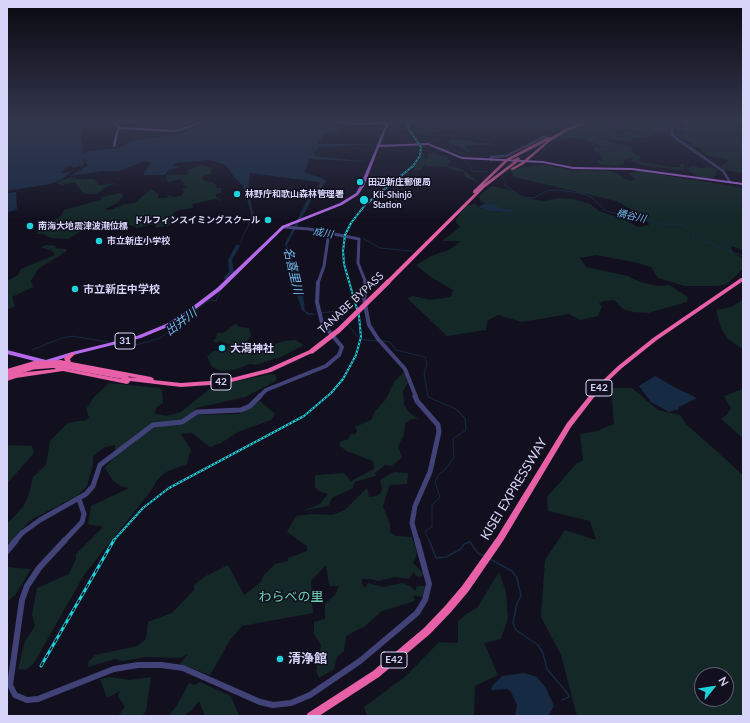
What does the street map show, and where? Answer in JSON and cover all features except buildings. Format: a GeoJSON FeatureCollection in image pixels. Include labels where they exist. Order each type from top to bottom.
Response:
{"type":"FeatureCollection","features":[{"type":"Feature","properties":{"kind":"highway"},"geometry":{"type":"LineString","coordinates":[[471,196],[479,185],[507,160],[517,155]]}},
{"type":"Feature","properties":{"kind":"highway","name":"TANABE BYPASS"},"geometry":{"type":"LineString","coordinates":[[7,377],[25,372],[56,368],[85,370],[155,384],[193,385],[236,380],[289,363],[310,350],[348,322],[471,196],[494,175],[526,155]]}},
{"type":"Feature","properties":{"kind":"highway"},"geometry":{"type":"LineString","coordinates":[[483,187],[525,161],[532,155]]}},
{"type":"Feature","properties":{"kind":"highway","name":"TANABE BYPASS"},"geometry":{"type":"LineString","coordinates":[[396,272],[483,187],[518,160]]}},
{"type":"Feature","properties":{"kind":"highway","name":"KISEI EXPRESSWAY"},"geometry":{"type":"LineString","coordinates":[[311,716],[376,674],[402,653],[432,625],[465,588],[500,539],[569,425],[600,386],[620,367],[655,339],[743,279]]}},
{"type":"Feature","properties":{"kind":"highway","name":"TANABE BYPASS"},"geometry":{"type":"LineString","coordinates":[[125,378],[179,383],[232,378],[257,371],[310,350]]}},
{"type":"Feature","properties":{"kind":"highway"},"geometry":{"type":"LineString","coordinates":[[68,363],[67,358],[72,354]]}},
{"type":"Feature","properties":{"kind":"highway","name":"42"},"geometry":{"type":"LineString","coordinates":[[7,371],[46,362],[68,363],[179,383]]}},
{"type":"Feature","properties":{"kind":"highway","name":"42"},"geometry":{"type":"LineString","coordinates":[[14,376],[46,362],[65,370],[148,385],[193,385]]}},
{"type":"Feature","properties":{"kind":"highway","name":"42"},"geometry":{"type":"LineString","coordinates":[[7,377],[44,371],[65,370]]}},
{"type":"Feature","properties":{"kind":"main road","name":"31"},"geometry":{"type":"LineString","coordinates":[[46,362],[139,337],[163,328],[182,317],[219,289],[283,227],[296,220],[341,204],[357,194],[362,186],[375,155]]}},
{"type":"Feature","properties":{"kind":"main road"},"geometry":{"type":"LineString","coordinates":[[455,155],[463,158],[551,163],[573,168],[632,169],[743,184]]}},
{"type":"Feature","properties":{"kind":"main road"},"geometry":{"type":"LineString","coordinates":[[7,352],[46,362]]}},
{"type":"Feature","properties":{"kind":"main road"},"geometry":{"type":"LineString","coordinates":[[22,367],[27,361],[27,356]]}},
{"type":"Feature","properties":{"kind":"street"},"geometry":{"type":"LineString","coordinates":[[491,160],[492,157],[509,155]]}},
{"type":"Feature","properties":{"kind":"street"},"geometry":{"type":"LineString","coordinates":[[698,155],[723,171],[730,182]]}},
{"type":"Feature","properties":{"kind":"street"},"geometry":{"type":"LineString","coordinates":[[79,499],[84,514],[82,522],[39,568],[27,586],[22,600],[10,685],[15,695],[27,700],[38,700],[114,669],[138,665],[161,665],[183,668],[260,702],[273,705],[292,703],[310,695],[360,661],[401,628],[416,613],[425,600],[429,584],[412,522],[415,506],[430,472],[436,450],[439,432],[438,425],[416,401],[405,369],[368,325],[364,299],[367,286],[358,263],[359,239],[356,237],[329,232],[283,227]]}},
{"type":"Feature","properties":{"kind":"street"},"geometry":{"type":"LineString","coordinates":[[7,551],[22,533],[40,520],[86,494],[93,486],[100,465],[153,425],[182,422],[197,412],[241,410],[250,406],[262,393],[271,387],[331,363],[339,355],[342,347],[322,323],[317,302],[318,282],[324,266],[329,232]]}},
{"type":"Feature","properties":{"kind":"green space"},"geometry":{"type":"Polygon","coordinates":[[[422,155],[424,158],[429,159],[427,155],[439,155],[447,157],[452,162],[446,165],[462,169],[478,182],[465,177],[464,172],[452,170],[447,167],[426,166],[425,164],[421,170],[414,172],[414,167],[422,158],[422,155]]]}},
{"type":"Feature","properties":{"kind":"green space"},"geometry":{"type":"Polygon","coordinates":[[[601,155],[638,155],[641,156],[639,161],[641,162],[672,167],[680,167],[679,164],[684,164],[685,168],[684,171],[642,165],[631,161],[633,158],[625,159],[623,165],[601,165],[596,161],[603,160],[601,155]]]}},
{"type":"Feature","properties":{"kind":"green space"},"geometry":{"type":"Polygon","coordinates":[[[706,155],[743,155],[743,173],[724,170],[720,167],[729,160],[706,155]]]}},
{"type":"Feature","properties":{"kind":"green space"},"geometry":{"type":"Polygon","coordinates":[[[542,164],[570,170],[612,171],[630,181],[635,180],[629,173],[639,171],[743,188],[743,250],[731,246],[733,253],[743,258],[743,269],[727,284],[717,286],[684,286],[658,278],[651,267],[634,262],[596,255],[580,258],[586,267],[628,276],[640,282],[658,286],[669,285],[688,297],[687,302],[648,313],[633,312],[623,309],[614,300],[604,301],[599,303],[602,307],[598,316],[580,320],[569,314],[522,322],[498,315],[487,321],[486,330],[447,336],[407,298],[413,296],[430,300],[451,297],[453,290],[429,276],[416,265],[431,256],[449,250],[461,241],[442,241],[460,227],[455,221],[466,206],[475,204],[479,208],[488,211],[511,212],[512,210],[481,202],[479,196],[492,186],[513,191],[520,196],[536,200],[544,201],[559,198],[573,199],[590,204],[599,211],[626,220],[637,227],[649,225],[644,216],[616,201],[514,177],[510,170],[542,164]]]}},
{"type":"Feature","properties":{"kind":"green space"},"geometry":{"type":"Polygon","coordinates":[[[202,165],[213,168],[211,173],[204,176],[202,180],[212,182],[217,186],[216,188],[221,188],[221,193],[216,194],[216,197],[221,200],[217,202],[219,200],[215,199],[192,204],[193,208],[178,210],[173,214],[178,218],[175,223],[156,228],[155,224],[136,228],[135,226],[122,226],[112,222],[100,221],[96,222],[95,228],[83,230],[68,239],[51,238],[42,234],[36,234],[39,230],[61,216],[64,210],[100,200],[103,198],[101,197],[121,193],[124,195],[117,203],[105,209],[110,210],[125,204],[135,203],[151,189],[158,194],[158,198],[166,198],[169,196],[166,194],[174,197],[181,196],[184,192],[182,189],[189,186],[182,186],[185,184],[180,179],[168,182],[166,179],[167,175],[187,175],[189,173],[186,171],[202,165]]]}},
{"type":"Feature","properties":{"kind":"green space"},"geometry":{"type":"Polygon","coordinates":[[[693,165],[700,168],[712,167],[718,170],[714,178],[701,178],[685,168],[693,165]]]}},
{"type":"Feature","properties":{"kind":"green space"},"geometry":{"type":"Polygon","coordinates":[[[70,177],[77,179],[93,179],[99,182],[97,184],[99,185],[117,183],[104,188],[97,194],[88,194],[82,192],[75,182],[62,185],[56,183],[70,177]]]}},
{"type":"Feature","properties":{"kind":"green space"},"geometry":{"type":"Polygon","coordinates":[[[47,245],[56,246],[55,248],[66,249],[67,251],[38,269],[31,281],[33,287],[12,297],[15,306],[7,310],[7,281],[18,275],[21,269],[55,255],[52,251],[40,247],[47,245]]]}},
{"type":"Feature","properties":{"kind":"green space"},"geometry":{"type":"Polygon","coordinates":[[[743,300],[743,349],[728,339],[721,328],[716,310],[731,307],[743,300]]]}},
{"type":"Feature","properties":{"kind":"green space"},"geometry":{"type":"Polygon","coordinates":[[[235,324],[240,327],[249,328],[251,335],[245,346],[249,353],[285,341],[295,340],[304,345],[281,357],[256,365],[250,364],[234,370],[222,371],[212,367],[207,356],[214,351],[226,352],[229,344],[220,341],[216,343],[213,340],[216,338],[217,333],[223,333],[235,324]]]}},
{"type":"Feature","properties":{"kind":"green space"},"geometry":{"type":"Polygon","coordinates":[[[404,372],[408,383],[403,391],[404,405],[410,413],[418,419],[412,419],[405,423],[404,435],[398,446],[402,458],[391,466],[385,465],[375,473],[376,476],[354,482],[353,488],[332,498],[328,506],[302,511],[320,504],[328,494],[319,491],[315,487],[315,475],[344,473],[351,481],[374,469],[373,461],[346,451],[339,445],[341,441],[348,439],[351,434],[356,434],[357,430],[355,427],[371,420],[375,411],[386,399],[394,382],[404,372]]]}},
{"type":"Feature","properties":{"kind":"green space"},"geometry":{"type":"Polygon","coordinates":[[[269,374],[276,375],[276,381],[245,397],[196,408],[194,414],[199,415],[240,414],[260,401],[275,414],[271,420],[238,432],[221,443],[210,447],[192,433],[181,434],[191,450],[187,464],[166,472],[158,479],[150,492],[84,575],[34,663],[26,670],[18,669],[25,641],[35,626],[32,614],[37,588],[69,574],[76,559],[76,554],[103,527],[88,524],[91,506],[129,488],[120,486],[112,480],[105,467],[115,457],[115,445],[105,447],[93,456],[93,465],[87,486],[78,495],[31,520],[7,545],[7,524],[23,507],[29,494],[33,477],[46,465],[50,441],[68,423],[86,420],[89,417],[86,409],[94,397],[109,383],[159,388],[162,390],[163,403],[157,407],[154,413],[166,416],[181,412],[212,387],[269,374]]]}},
{"type":"Feature","properties":{"kind":"green space"},"geometry":{"type":"Polygon","coordinates":[[[611,388],[632,388],[658,410],[680,415],[686,424],[743,475],[743,716],[577,716],[561,655],[541,617],[545,560],[565,530],[596,540],[590,521],[548,511],[547,497],[576,464],[583,460],[580,434],[597,431],[614,424],[611,388]]]}},
{"type":"Feature","properties":{"kind":"green space"},"geometry":{"type":"Polygon","coordinates":[[[743,389],[743,438],[721,419],[727,415],[731,408],[724,396],[743,389]]]}},
{"type":"Feature","properties":{"kind":"green space"},"geometry":{"type":"Polygon","coordinates":[[[7,445],[32,446],[34,453],[7,484],[7,445]]]}},
{"type":"Feature","properties":{"kind":"green space","name":"わらべの里"},"geometry":{"type":"Polygon","coordinates":[[[394,472],[408,473],[407,484],[390,485],[386,496],[383,507],[390,523],[390,532],[396,536],[412,537],[417,553],[413,563],[424,574],[420,577],[416,576],[414,572],[409,579],[395,577],[378,581],[362,579],[362,584],[365,588],[368,583],[383,587],[402,583],[410,586],[415,591],[417,586],[424,586],[425,589],[422,597],[413,595],[415,601],[382,611],[365,626],[346,636],[344,651],[337,657],[334,669],[319,678],[316,671],[321,645],[314,634],[314,622],[325,619],[325,604],[335,595],[339,586],[329,586],[326,565],[311,581],[313,613],[242,626],[230,640],[210,675],[180,664],[188,654],[180,658],[145,657],[123,661],[115,659],[88,667],[88,662],[95,655],[137,646],[146,639],[148,622],[172,613],[194,590],[194,585],[204,577],[228,565],[244,595],[261,582],[264,575],[275,564],[288,561],[288,558],[307,551],[307,546],[287,532],[296,516],[312,514],[333,515],[345,510],[367,488],[369,497],[376,496],[381,493],[382,489],[380,480],[394,472]]]}},
{"type":"Feature","properties":{"kind":"green space"},"geometry":{"type":"Polygon","coordinates":[[[7,567],[31,569],[16,594],[7,602],[7,567]]]}},
{"type":"Feature","properties":{"kind":"green space"},"geometry":{"type":"Polygon","coordinates":[[[499,572],[506,592],[508,618],[501,639],[484,643],[498,675],[475,686],[474,716],[367,716],[364,707],[406,676],[439,642],[458,643],[458,622],[466,614],[477,608],[499,572]]]}},
{"type":"Feature","properties":{"kind":"green space"},"geometry":{"type":"Polygon","coordinates":[[[110,677],[130,680],[151,677],[146,711],[142,716],[118,716],[125,707],[118,696],[120,691],[107,698],[100,679],[110,677]]]}},
{"type":"Feature","properties":{"kind":"green space"},"geometry":{"type":"Polygon","coordinates":[[[200,682],[231,696],[239,716],[205,716],[199,701],[192,710],[183,716],[169,716],[189,683],[194,685],[200,682]]]}},
{"type":"Feature","properties":{"kind":"water"},"geometry":{"type":"Polygon","coordinates":[[[7,155],[314,155],[370,162],[310,159],[304,172],[326,181],[317,194],[319,195],[312,199],[287,245],[295,266],[296,288],[303,294],[305,311],[318,314],[308,315],[302,310],[294,286],[292,263],[285,244],[309,196],[320,184],[318,182],[250,173],[248,189],[253,213],[252,219],[235,253],[251,218],[251,212],[243,186],[234,177],[226,165],[209,160],[176,163],[173,166],[180,167],[167,171],[166,174],[163,175],[143,175],[151,163],[145,161],[120,171],[103,171],[70,176],[88,166],[84,159],[82,160],[84,161],[84,165],[73,168],[72,165],[64,169],[61,173],[71,172],[61,180],[50,184],[7,191],[7,155]]]}},
{"type":"Feature","properties":{"kind":"water"},"geometry":{"type":"Polygon","coordinates":[[[16,192],[17,209],[7,213],[7,193],[16,192]]]}},
{"type":"Feature","properties":{"kind":"water"},"geometry":{"type":"Polygon","coordinates":[[[486,203],[513,210],[511,212],[488,211],[478,207],[486,203]]]}},
{"type":"Feature","properties":{"kind":"water"},"geometry":{"type":"Polygon","coordinates":[[[655,376],[697,398],[679,407],[679,409],[669,412],[651,402],[639,386],[655,376]]]}},
{"type":"Feature","properties":{"kind":"water"},"geometry":{"type":"Polygon","coordinates":[[[524,673],[537,677],[546,688],[554,706],[548,716],[515,716],[517,705],[511,692],[507,689],[491,690],[492,686],[502,676],[524,673]]]}},
{"type":"Feature","properties":{"kind":"waterway","name":"橋谷川"},"geometry":{"type":"LineString","coordinates":[[462,155],[464,161],[471,167],[472,171],[488,172]]}},
{"type":"Feature","properties":{"kind":"waterway","name":"橋谷川"},"geometry":{"type":"LineString","coordinates":[[502,176],[506,183],[505,186],[524,197],[534,198],[546,191],[557,190],[581,193],[591,197],[606,211],[667,225],[678,224],[694,230],[693,237],[743,256]]}},
{"type":"Feature","properties":{"kind":"waterway","name":"成川"},"geometry":{"type":"LineString","coordinates":[[362,238],[380,248],[412,251]]}},
{"type":"Feature","properties":{"kind":"waterway","name":"出井川"},"geometry":{"type":"LineString","coordinates":[[226,278],[232,272],[230,260],[238,246]]}},
{"type":"Feature","properties":{"kind":"waterway","name":"出井川"},"geometry":{"type":"LineString","coordinates":[[119,345],[136,345],[160,338],[207,302],[211,300],[216,301],[220,291]]}},
{"type":"Feature","properties":{"kind":"waterway","name":"名喜里川"},"geometry":{"type":"LineString","coordinates":[[321,313],[336,311],[344,321]]}},
{"type":"Feature","properties":{"kind":"waterway","name":"名喜里川"},"geometry":{"type":"LineString","coordinates":[[348,325],[357,336],[364,340],[378,341]]}},
{"type":"Feature","properties":{"kind":"waterway","name":"出井川"},"geometry":{"type":"LineString","coordinates":[[32,350],[62,338],[72,336],[108,342]]}},
{"type":"Feature","properties":{"kind":"waterway","name":"名喜里川"},"geometry":{"type":"LineString","coordinates":[[383,341],[390,342],[396,350],[425,357],[427,364],[424,373],[428,397],[456,409],[465,418],[466,430],[453,439],[454,458],[443,472],[439,474],[435,482],[440,497],[432,505],[432,527],[425,531],[429,541]]}},
{"type":"Feature","properties":{"kind":"waterway","name":"名喜里川"},"geometry":{"type":"LineString","coordinates":[[429,540],[436,558],[446,557],[461,549],[464,544],[470,542],[478,553],[484,556]]}},
{"type":"Feature","properties":{"kind":"waterway","name":"名喜里川"},"geometry":{"type":"LineString","coordinates":[[490,559],[512,571],[517,578],[521,596],[517,603],[513,623],[516,630],[538,645],[543,653],[547,669],[568,694],[569,697],[562,700]]}},
{"type":"Feature","properties":{"kind":"railway"},"geometry":{"type":"LineString","coordinates":[[113,541],[143,508],[169,488],[304,416],[331,393],[343,379],[356,355],[361,337],[359,316],[344,264],[343,251],[345,235],[351,223],[365,205],[413,166],[420,155]]}},
{"type":"Feature","properties":{"kind":"railway"},"geometry":{"type":"LineString","coordinates":[[41,666],[114,540]]}},
{"type":"Feature","properties":{"kind":"place","name":"田辺新庄郵便局"},"geometry":{"type":"Point","coordinates":[360,182]}},
{"type":"Feature","properties":{"kind":"place","name":"林野庁和歌山森林管理署"},"geometry":{"type":"Point","coordinates":[237,194]}},
{"type":"Feature","properties":{"kind":"place","name":"Kii-Shinjō Station"},"geometry":{"type":"Point","coordinates":[364,200]}},
{"type":"Feature","properties":{"kind":"place","name":"ドルフィンスイミングスクール"},"geometry":{"type":"Point","coordinates":[268,220]}},
{"type":"Feature","properties":{"kind":"place","name":"南海大地震津波潮位標"},"geometry":{"type":"Point","coordinates":[30,226]}},
{"type":"Feature","properties":{"kind":"place","name":"市立新庄小学校"},"geometry":{"type":"Point","coordinates":[99,241]}},
{"type":"Feature","properties":{"kind":"place","name":"市立新庄中学校"},"geometry":{"type":"Point","coordinates":[75,289]}},
{"type":"Feature","properties":{"kind":"place","name":"大潟神社"},"geometry":{"type":"Point","coordinates":[222,348]}},
{"type":"Feature","properties":{"kind":"place","name":"清浄館"},"geometry":{"type":"Point","coordinates":[280,659]}}]}
